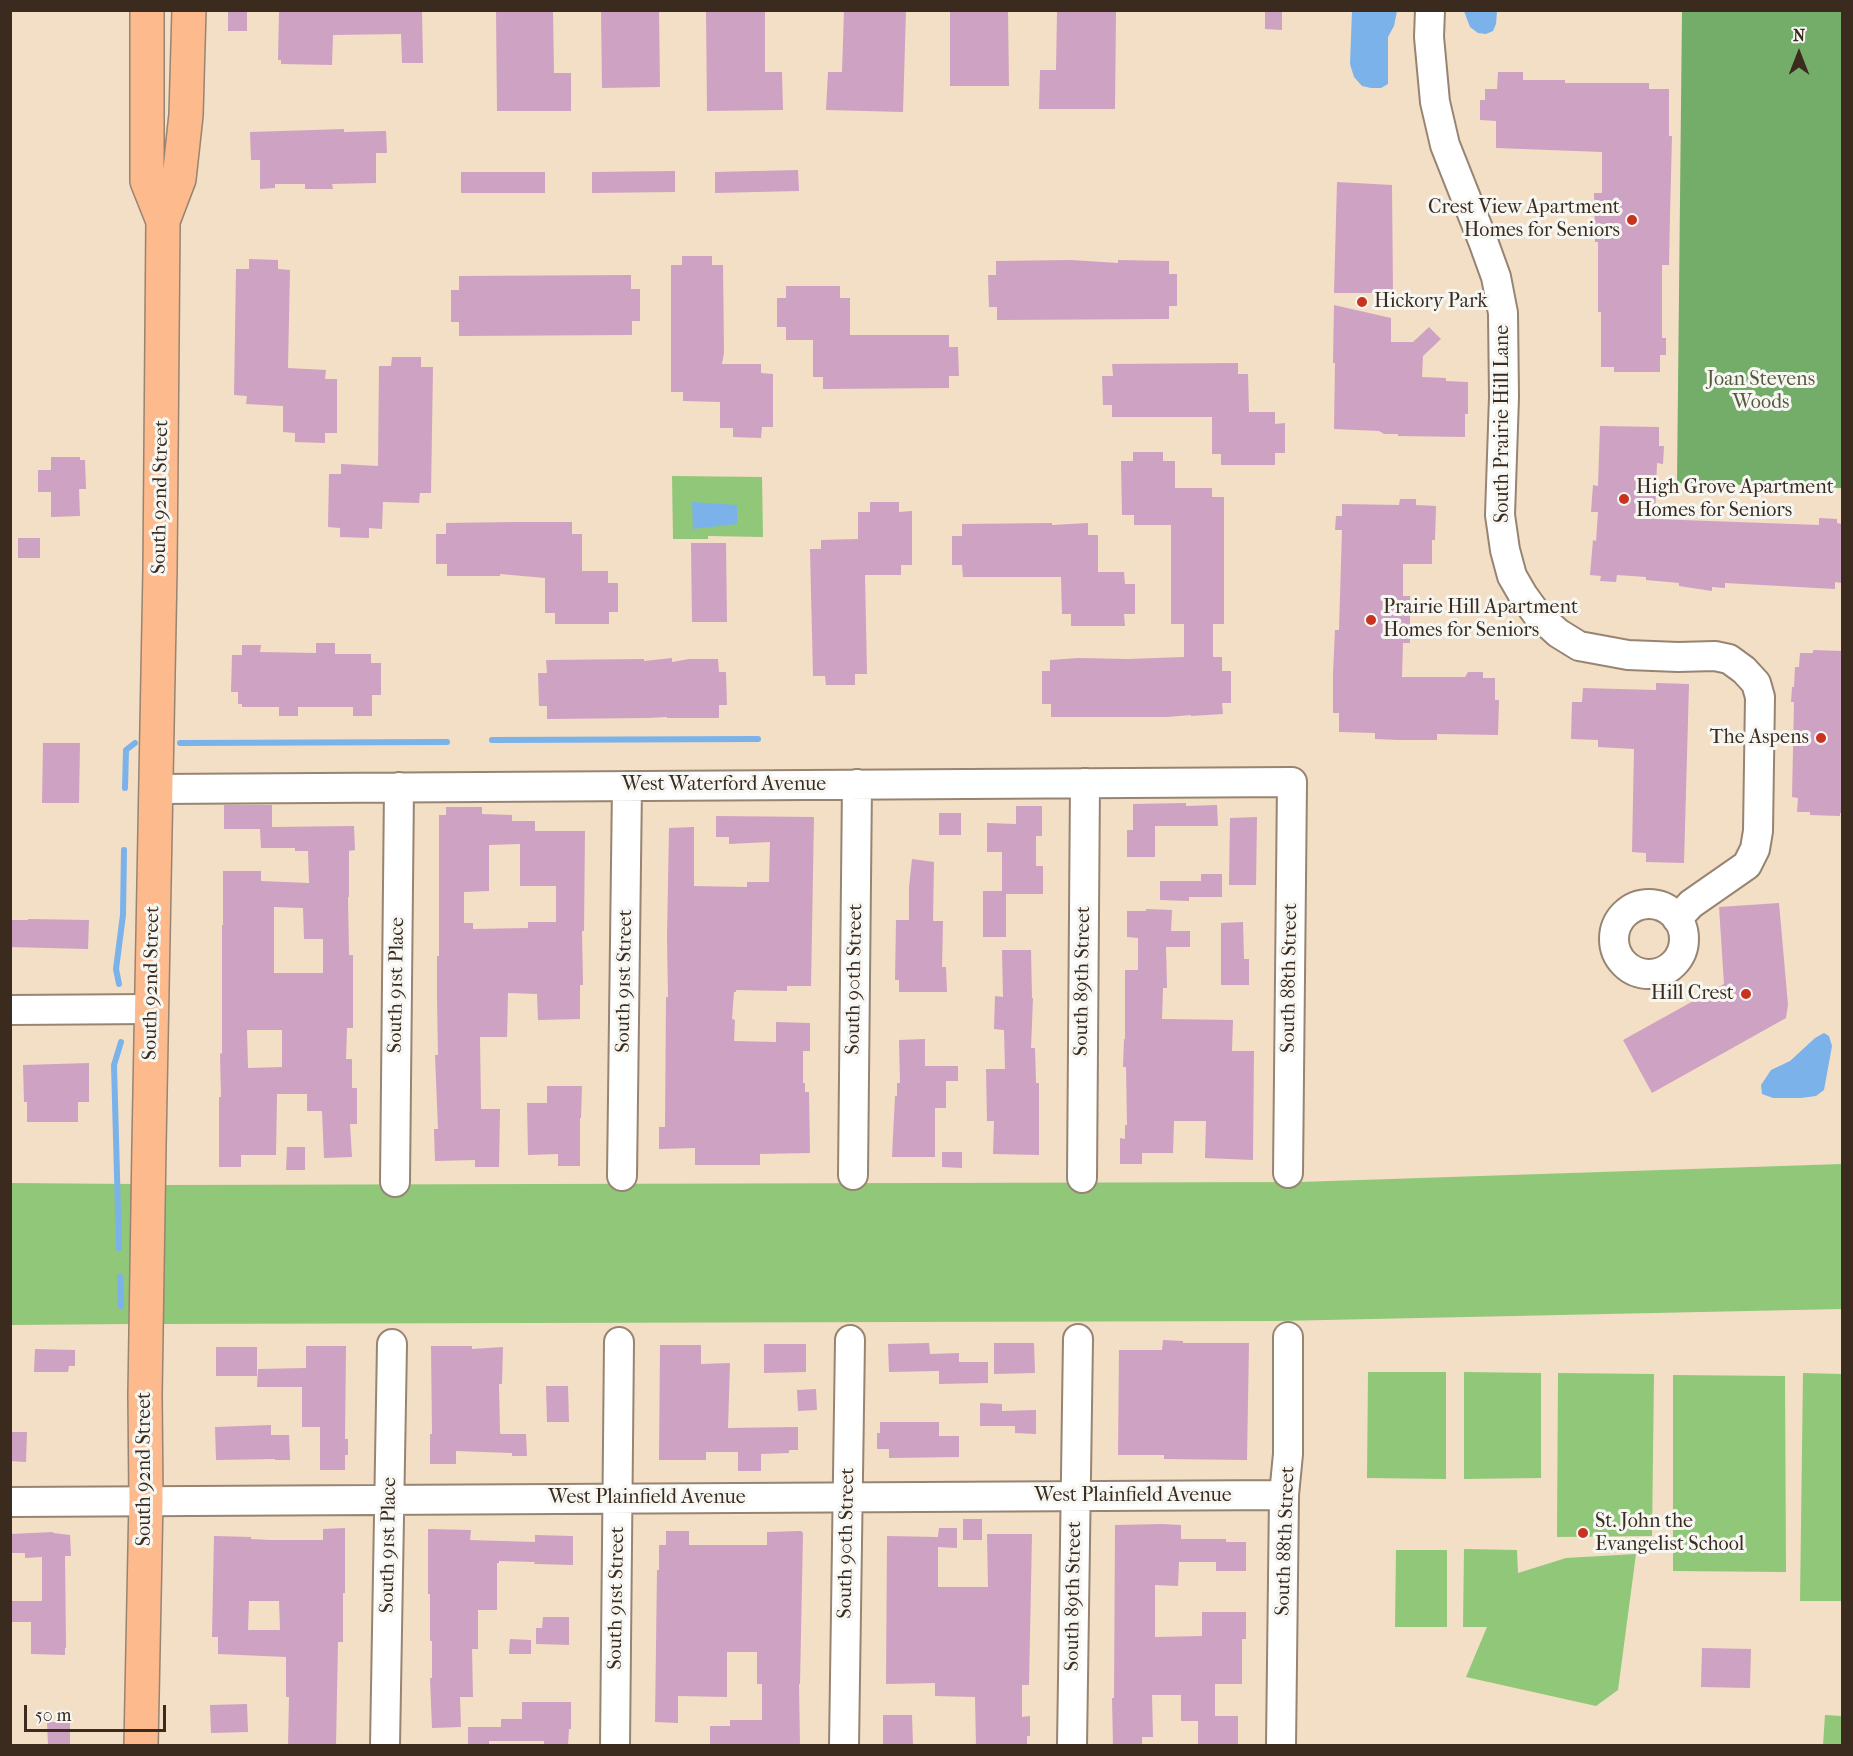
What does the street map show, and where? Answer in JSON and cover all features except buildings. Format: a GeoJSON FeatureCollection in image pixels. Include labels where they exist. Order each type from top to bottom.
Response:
{"type":"FeatureCollection","features":[{"type":"Feature","properties":{"kind":"main road","name":"South 92nd Street"},"geometry":{"type":"LineString","coordinates":[[147,10],[147,181],[163,221]]}},
{"type":"Feature","properties":{"kind":"main road","name":"South 92nd Street"},"geometry":{"type":"LineString","coordinates":[[141,1746],[146,1500],[145,1395],[157,789],[163,221],[179,179],[186,115],[189,10]]}},
{"type":"Feature","properties":{"kind":"main road"},"geometry":{"type":"LineString","coordinates":[[146,55],[188,55]]}},
{"type":"Feature","properties":{"kind":"street","name":"South Prairie Hill Lane"},"geometry":{"type":"LineString","coordinates":[[1430,10],[1429,37],[1435,102],[1445,145],[1484,241],[1496,277],[1503,313],[1504,397],[1500,514],[1505,550],[1512,576],[1536,613],[1558,633],[1579,646],[1628,655],[1729,658],[1756,683],[1760,698],[1758,831],[1755,849],[1747,865],[1691,904],[1677,919]]}},
{"type":"Feature","properties":{"kind":"street","name":"West Waterford Avenue"},"geometry":{"type":"LineString","coordinates":[[157,789],[1292,782]]}},
{"type":"Feature","properties":{"kind":"street","name":"South 88th Street"},"geometry":{"type":"LineString","coordinates":[[1288,1173],[1292,782]]}},
{"type":"Feature","properties":{"kind":"street","name":"South 89th Street"},"geometry":{"type":"LineString","coordinates":[[1082,1178],[1085,783]]}},
{"type":"Feature","properties":{"kind":"street","name":"South 90th Street"},"geometry":{"type":"LineString","coordinates":[[854,1175],[857,784]]}},
{"type":"Feature","properties":{"kind":"street","name":"South 91st Street"},"geometry":{"type":"LineString","coordinates":[[622,1176],[627,786]]}},
{"type":"Feature","properties":{"kind":"street","name":"South 91st Place"},"geometry":{"type":"LineString","coordinates":[[395,1182],[399,787]]}},
{"type":"Feature","properties":{"kind":"street"},"geometry":{"type":"LineString","coordinates":[[10,1010],[152,1009]]}},
{"type":"Feature","properties":{"kind":"street","name":"South 88th Street"},"geometry":{"type":"LineString","coordinates":[[1281,1746],[1284,1495],[1288,1454],[1288,1337]]}},
{"type":"Feature","properties":{"kind":"street","name":"South 89th Street"},"geometry":{"type":"LineString","coordinates":[[1072,1746],[1078,1339]]}},
{"type":"Feature","properties":{"kind":"street","name":"South 90th Street"},"geometry":{"type":"LineString","coordinates":[[844,1746],[850,1340]]}},
{"type":"Feature","properties":{"kind":"street","name":"South 91st Street"},"geometry":{"type":"LineString","coordinates":[[615,1746],[619,1342]]}},
{"type":"Feature","properties":{"kind":"street","name":"South 91st Place"},"geometry":{"type":"LineString","coordinates":[[385,1746],[392,1344]]}},
{"type":"Feature","properties":{"kind":"street","name":"West Plainfield Avenue"},"geometry":{"type":"LineString","coordinates":[[10,1502],[1284,1495]]}},
{"type":"Feature","properties":{"kind":"green space","name":"Joan Stevens Woods"},"geometry":{"type":"Polygon","coordinates":[[[1682,11],[1842,11],[1842,488],[1677,483],[1682,11]]]}},
{"type":"Feature","properties":{"kind":"green space"},"geometry":{"type":"Polygon","coordinates":[[[672,476],[762,477],[763,537],[708,536],[708,539],[673,539],[672,476]]]}},
{"type":"Feature","properties":{"kind":"green space"},"geometry":{"type":"Polygon","coordinates":[[[1842,1164],[1842,1309],[1279,1321],[160,1324],[165,1185],[1300,1182],[1842,1164]]]}},
{"type":"Feature","properties":{"kind":"green space"},"geometry":{"type":"Polygon","coordinates":[[[11,1183],[134,1184],[131,1324],[11,1325],[11,1183]]]}},
{"type":"Feature","properties":{"kind":"green space"},"geometry":{"type":"Polygon","coordinates":[[[1368,1372],[1446,1372],[1446,1479],[1367,1478],[1368,1372]]]}},
{"type":"Feature","properties":{"kind":"green space"},"geometry":{"type":"Polygon","coordinates":[[[1464,1372],[1541,1373],[1541,1478],[1464,1479],[1464,1372]]]}},
{"type":"Feature","properties":{"kind":"green space"},"geometry":{"type":"Polygon","coordinates":[[[1558,1373],[1654,1374],[1652,1536],[1557,1537],[1558,1373]]]}},
{"type":"Feature","properties":{"kind":"green space"},"geometry":{"type":"Polygon","coordinates":[[[1803,1373],[1842,1374],[1842,1601],[1800,1601],[1803,1373]]]}},
{"type":"Feature","properties":{"kind":"green space"},"geometry":{"type":"Polygon","coordinates":[[[1673,1375],[1785,1376],[1786,1572],[1673,1571],[1673,1375]]]}},
{"type":"Feature","properties":{"kind":"green space"},"geometry":{"type":"Polygon","coordinates":[[[1464,1549],[1517,1550],[1518,1573],[1566,1558],[1636,1554],[1618,1690],[1596,1706],[1466,1677],[1487,1627],[1463,1627],[1464,1549]]]}},
{"type":"Feature","properties":{"kind":"green space"},"geometry":{"type":"Polygon","coordinates":[[[1396,1550],[1447,1550],[1447,1627],[1395,1627],[1396,1550]]]}},
{"type":"Feature","properties":{"kind":"green space"},"geometry":{"type":"Polygon","coordinates":[[[1825,1715],[1842,1716],[1842,1745],[1823,1745],[1825,1715]]]}},
{"type":"Feature","properties":{"kind":"water"},"geometry":{"type":"Polygon","coordinates":[[[1352,11],[1397,11],[1394,26],[1388,37],[1388,84],[1381,88],[1362,86],[1354,77],[1350,64],[1352,11]]]}},
{"type":"Feature","properties":{"kind":"water"},"geometry":{"type":"Polygon","coordinates":[[[1464,11],[1497,11],[1493,31],[1486,34],[1478,33],[1470,27],[1464,11]]]}},
{"type":"Feature","properties":{"kind":"water"},"geometry":{"type":"Polygon","coordinates":[[[692,502],[737,505],[737,524],[693,529],[692,502]]]}},
{"type":"Feature","properties":{"kind":"water"},"geometry":{"type":"Polygon","coordinates":[[[1824,1033],[1829,1036],[1832,1046],[1824,1090],[1816,1096],[1801,1098],[1773,1098],[1762,1094],[1761,1085],[1771,1070],[1790,1061],[1815,1038],[1824,1033]]]}},
{"type":"Feature","properties":{"kind":"waterway"},"geometry":{"type":"LineString","coordinates":[[492,740],[758,739]]}},
{"type":"Feature","properties":{"kind":"waterway"},"geometry":{"type":"LineString","coordinates":[[180,743],[447,742]]}},
{"type":"Feature","properties":{"kind":"waterway"},"geometry":{"type":"LineString","coordinates":[[125,788],[126,750],[135,743]]}},
{"type":"Feature","properties":{"kind":"waterway"},"geometry":{"type":"LineString","coordinates":[[119,984],[116,969],[123,915],[124,850]]}},
{"type":"Feature","properties":{"kind":"waterway"},"geometry":{"type":"LineString","coordinates":[[119,1248],[114,1065],[121,1042]]}},
{"type":"Feature","properties":{"kind":"waterway"},"geometry":{"type":"LineString","coordinates":[[120,1277],[121,1306]]}},
{"type":"Feature","properties":{"kind":"place","name":"Crest View Apartment Homes for Seniors"},"geometry":{"type":"Point","coordinates":[1632,220]}},
{"type":"Feature","properties":{"kind":"place","name":"Hickory Park"},"geometry":{"type":"Point","coordinates":[1362,302]}},
{"type":"Feature","properties":{"kind":"place","name":"High Grove Apartment Homes for Seniors"},"geometry":{"type":"Point","coordinates":[1624,499]}},
{"type":"Feature","properties":{"kind":"place","name":"Prairie Hill Apartment Homes for Seniors"},"geometry":{"type":"Point","coordinates":[1371,620]}},
{"type":"Feature","properties":{"kind":"place","name":"The Aspens"},"geometry":{"type":"Point","coordinates":[1821,738]}},
{"type":"Feature","properties":{"kind":"place","name":"Hill Crest"},"geometry":{"type":"Point","coordinates":[1746,994]}},
{"type":"Feature","properties":{"kind":"place","name":"St. John the Evangelist School"},"geometry":{"type":"Point","coordinates":[1583,1533]}}]}
